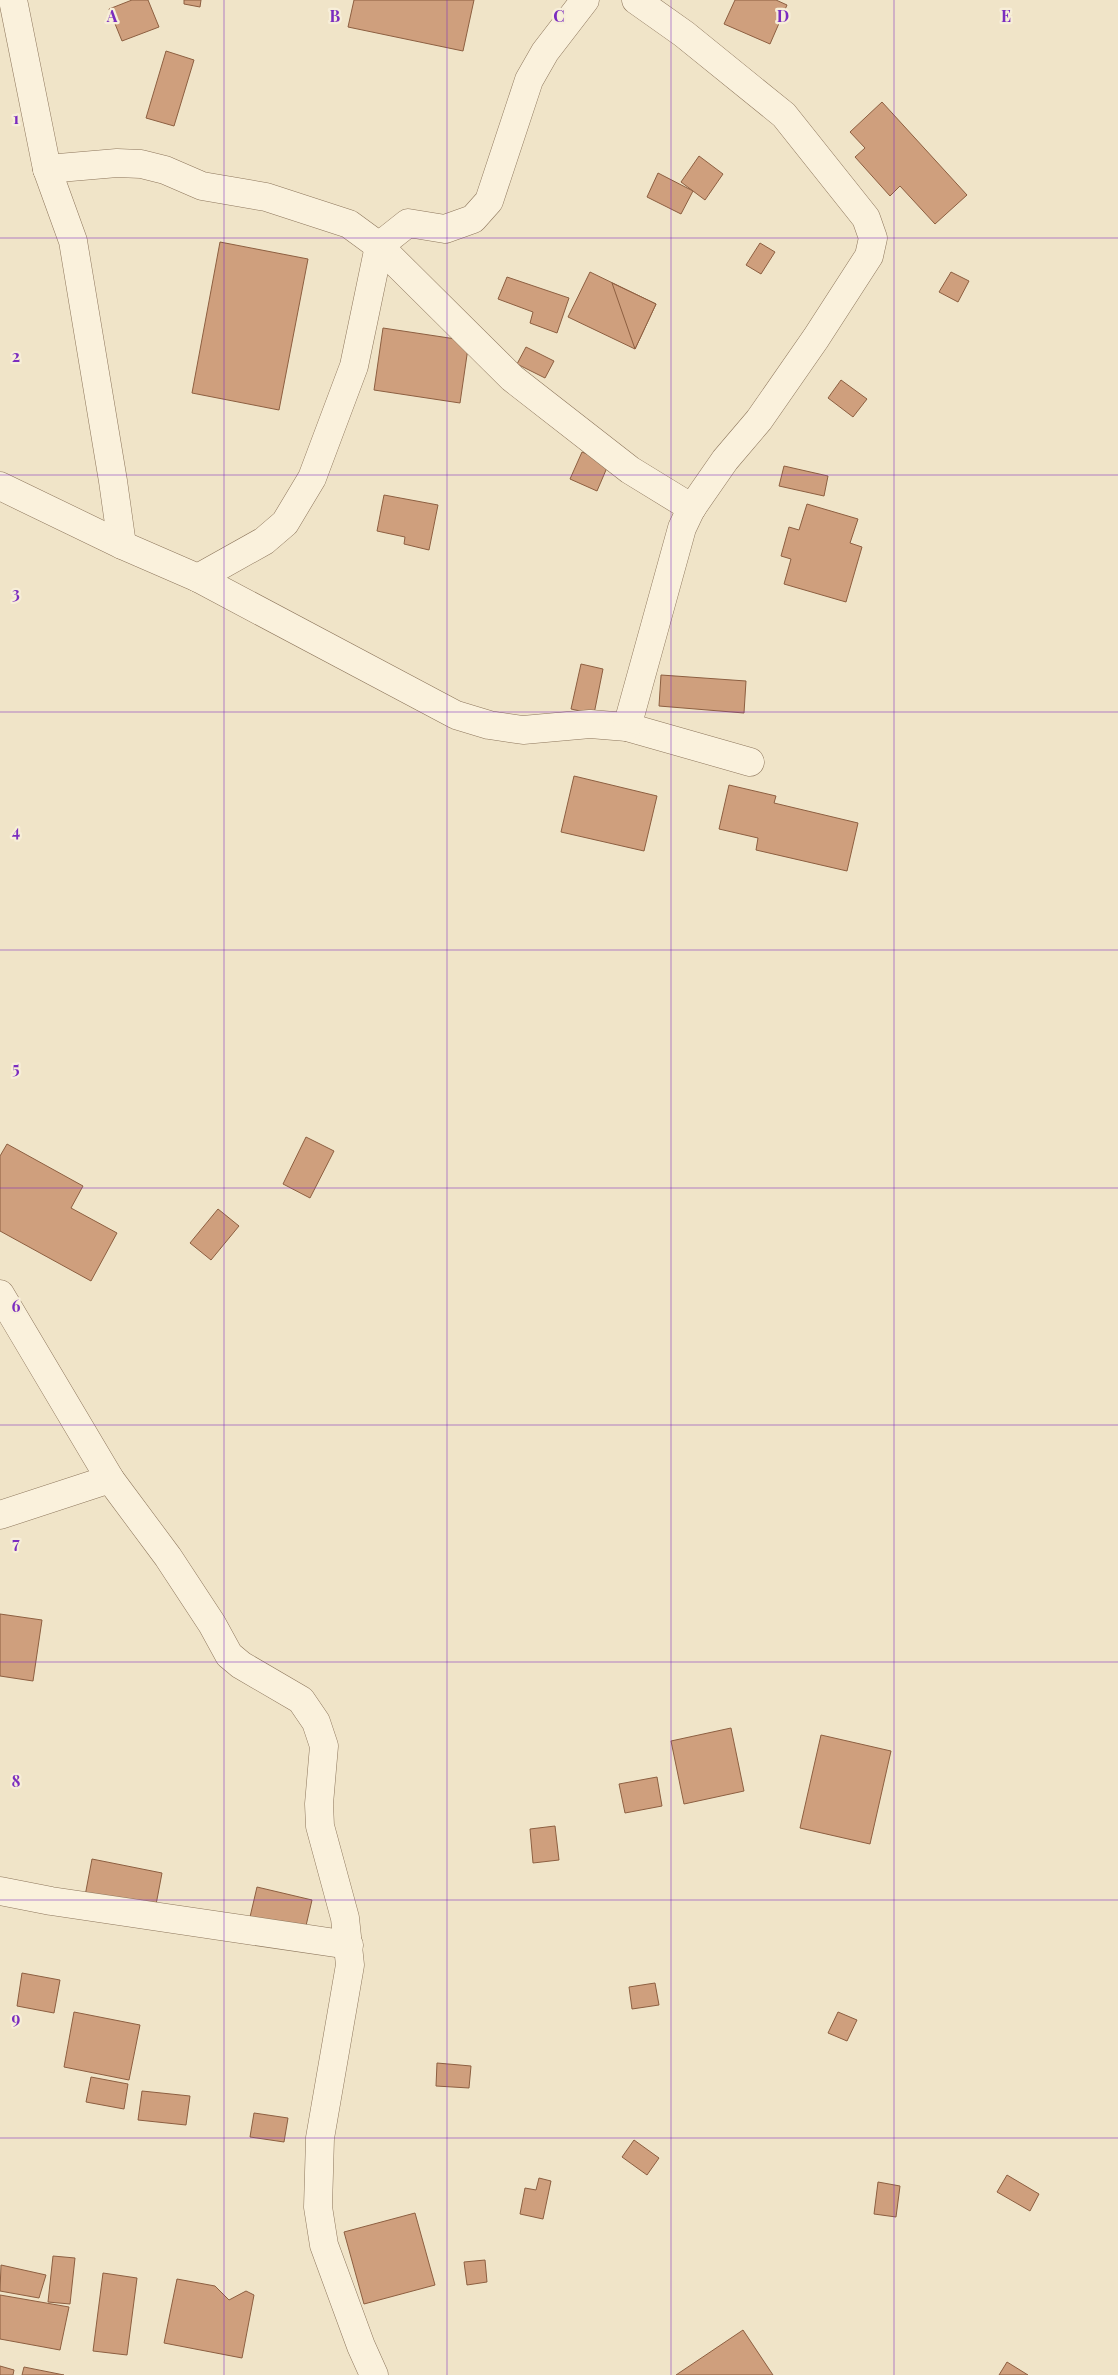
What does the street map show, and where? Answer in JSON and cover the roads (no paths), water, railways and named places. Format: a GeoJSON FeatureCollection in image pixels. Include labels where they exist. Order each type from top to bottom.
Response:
{"type":"FeatureCollection","features":[{"type":"Feature","properties":{"kind":"street"},"geometry":{"type":"LineString","coordinates":[[13,0],[47,169],[73,240],[122,545]]}},
{"type":"Feature","properties":{"kind":"street"},"geometry":{"type":"LineString","coordinates":[[198,578],[264,541],[285,524],[312,478],[354,366],[379,246],[408,223],[445,229],[473,220],[489,201],[529,80],[545,52],[585,0]]}},
{"type":"Feature","properties":{"kind":"street"},"geometry":{"type":"LineString","coordinates":[[627,727],[682,528],[692,508],[725,460],[759,420],[816,338],[869,256],[874,238],[866,218],[784,115],[684,34],[636,0]]}},
{"type":"Feature","properties":{"kind":"street"},"geometry":{"type":"LineString","coordinates":[[47,169],[117,163],[141,164],[165,170],[202,186],[266,197],[350,224],[379,246],[512,378],[630,470],[692,508]]}},
{"type":"Feature","properties":{"kind":"street"},"geometry":{"type":"LineString","coordinates":[[0,486],[122,545],[198,578],[456,715],[489,725],[523,730],[590,724],[627,727],[750,762]]}},
{"type":"Feature","properties":{"kind":"street"},"geometry":{"type":"LineString","coordinates":[[0,1294],[110,1479],[168,1557],[212,1624],[229,1655],[241,1665],[301,1700],[316,1722],[324,1746],[319,1804],[320,1826],[345,1918],[350,1965],[320,2138],[318,2207],[324,2245],[361,2346],[374,2375]]}},
{"type":"Feature","properties":{"kind":"street"},"geometry":{"type":"LineString","coordinates":[[0,1515],[110,1479]]}},
{"type":"Feature","properties":{"kind":"street"},"geometry":{"type":"LineString","coordinates":[[0,1891],[51,1901],[349,1945]]}}]}
